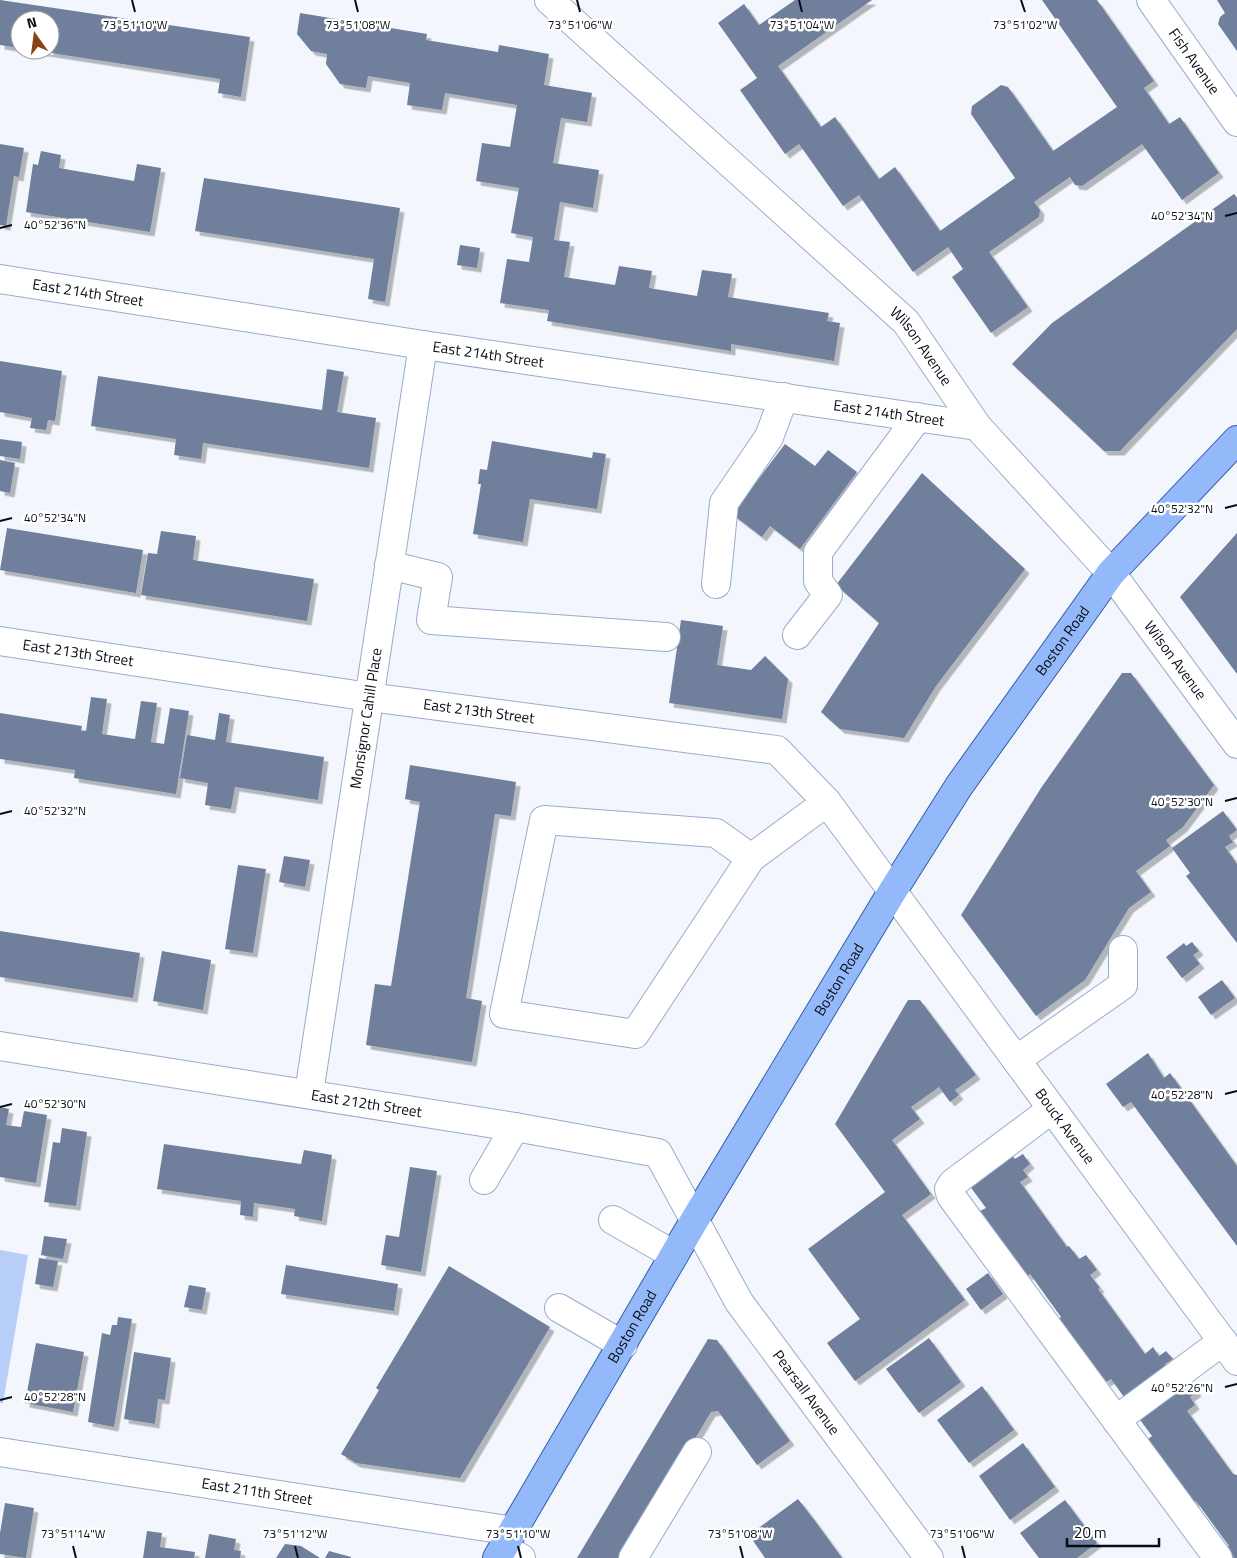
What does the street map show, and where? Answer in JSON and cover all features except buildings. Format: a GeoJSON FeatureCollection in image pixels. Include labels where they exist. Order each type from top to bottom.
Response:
{"type":"FeatureCollection","features":[{"type":"Feature","properties":{"kind":"main road","name":"Boston Road"},"geometry":{"type":"LineString","coordinates":[[508,1549],[694,1221],[892,892],[959,786],[1111,573],[1237,440]]}},
{"type":"Feature","properties":{"kind":"street","name":"Wilson Avenue"},"geometry":{"type":"LineString","coordinates":[[549,0],[906,322],[977,426],[1111,573],[1237,744]]}},
{"type":"Feature","properties":{"kind":"street","name":"Fish Avenue"},"geometry":{"type":"LineString","coordinates":[[1151,0],[1237,122]]}},
{"type":"Feature","properties":{"kind":"street","name":"East 214th Street"},"geometry":{"type":"LineString","coordinates":[[0,279],[423,345],[977,426]]}},
{"type":"Feature","properties":{"kind":"street","name":"Monsignor Cahill Place"},"geometry":{"type":"LineString","coordinates":[[309,1094],[423,345]]}},
{"type":"Feature","properties":{"kind":"street"},"geometry":{"type":"LineString","coordinates":[[716,584],[724,503],[769,438],[784,397]]}},
{"type":"Feature","properties":{"kind":"street"},"geometry":{"type":"LineString","coordinates":[[797,636],[828,595],[818,581],[818,552],[918,417]]}},
{"type":"Feature","properties":{"kind":"street"},"geometry":{"type":"LineString","coordinates":[[389,565],[438,578],[432,620],[666,638]]}},
{"type":"Feature","properties":{"kind":"street","name":"East 213th Street"},"geometry":{"type":"LineString","coordinates":[[0,641],[369,697],[777,750],[827,802],[892,892]]}},
{"type":"Feature","properties":{"kind":"street"},"geometry":{"type":"LineString","coordinates":[[751,858],[716,833],[544,820],[504,1014],[635,1034],[751,858],[827,802]]}},
{"type":"Feature","properties":{"kind":"street","name":"Bouck Avenue"},"geometry":{"type":"LineString","coordinates":[[892,892],[1230,1351]]}},
{"type":"Feature","properties":{"kind":"street"},"geometry":{"type":"LineString","coordinates":[[1016,1060],[1123,985],[1123,950]]}},
{"type":"Feature","properties":{"kind":"street","name":"East 212th Street"},"geometry":{"type":"LineString","coordinates":[[0,1046],[515,1127],[658,1153],[694,1221]]}},
{"type":"Feature","properties":{"kind":"street"},"geometry":{"type":"LineString","coordinates":[[1052,1108],[949,1188],[951,1196],[1218,1558]]}},
{"type":"Feature","properties":{"kind":"street"},"geometry":{"type":"LineString","coordinates":[[484,1180],[515,1127]]}},
{"type":"Feature","properties":{"kind":"street"},"geometry":{"type":"LineString","coordinates":[[613,1220],[674,1255]]}},
{"type":"Feature","properties":{"kind":"street","name":"Pearsall Avenue"},"geometry":{"type":"LineString","coordinates":[[694,1221],[739,1302],[929,1558]]}},
{"type":"Feature","properties":{"kind":"street"},"geometry":{"type":"LineString","coordinates":[[559,1308],[623,1345]]}},
{"type":"Feature","properties":{"kind":"street"},"geometry":{"type":"LineString","coordinates":[[1116,1420],[1230,1351]]}},
{"type":"Feature","properties":{"kind":"street","name":"East 211th Street"},"geometry":{"type":"LineString","coordinates":[[0,1452],[508,1549]]}},
{"type":"Feature","properties":{"kind":"street"},"geometry":{"type":"LineString","coordinates":[[633,1558],[697,1452]]}},
{"type":"Feature","properties":{"kind":"shaded area"},"geometry":{"type":"Polygon","coordinates":[[[0,1250],[28,1255],[3,1403],[0,1403],[0,1250]]]}}]}
